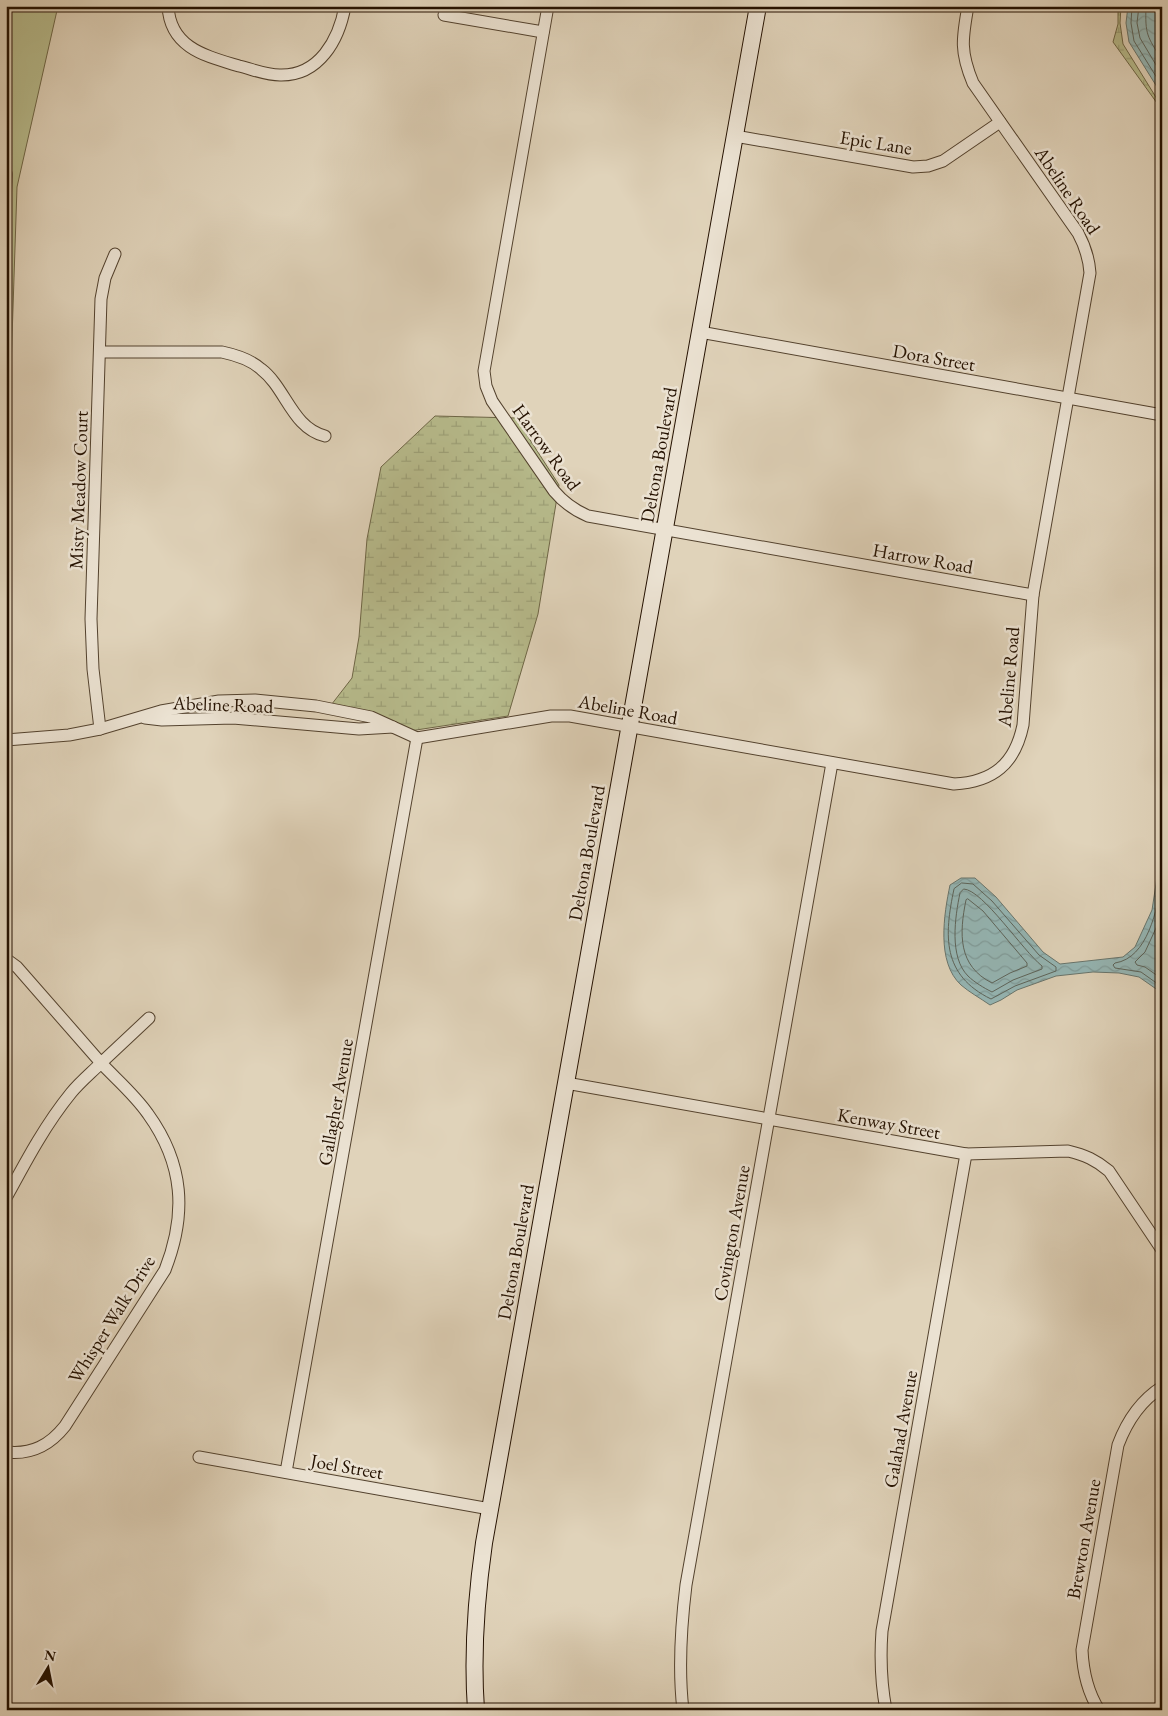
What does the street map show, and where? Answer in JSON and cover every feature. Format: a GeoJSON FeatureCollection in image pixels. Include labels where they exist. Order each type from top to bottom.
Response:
{"type":"FeatureCollection","features":[{"type":"Feature","properties":{"kind":"main road","name":"Deltona Boulevard"},"geometry":{"type":"LineString","coordinates":[[476,1710],[474,1638],[477,1592],[490,1509],[758,6]]}},
{"type":"Feature","properties":{"kind":"street"},"geometry":{"type":"LineString","coordinates":[[168,6],[173,25],[181,38],[190,47],[203,55],[269,74],[282,75],[307,69],[318,62],[336,38],[345,6]]}},
{"type":"Feature","properties":{"kind":"street","name":"Harrow Road"},"geometry":{"type":"LineString","coordinates":[[548,6],[484,371],[486,386],[492,401],[562,500],[574,510],[588,516],[1033,595]]}},
{"type":"Feature","properties":{"kind":"street","name":"Abeline Road"},"geometry":{"type":"LineString","coordinates":[[6,740],[69,735],[161,711],[219,701],[254,700],[316,706],[371,717],[417,738],[550,716],[570,716],[954,784],[980,780],[1003,766],[1013,754],[1020,740],[1023,725],[1033,595],[1090,273],[1090,261],[1078,233],[973,83],[965,66],[963,50],[963,35],[968,6]]}},
{"type":"Feature","properties":{"kind":"street"},"geometry":{"type":"LineString","coordinates":[[444,15],[543,32]]}},
{"type":"Feature","properties":{"kind":"street","name":"Epic Lane"},"geometry":{"type":"LineString","coordinates":[[735,136],[913,167],[928,166],[943,161],[1000,122]]}},
{"type":"Feature","properties":{"kind":"street","name":"Misty Meadow Court"},"geometry":{"type":"LineString","coordinates":[[100,728],[93,669],[91,619],[101,299],[105,278],[115,254]]}},
{"type":"Feature","properties":{"kind":"street","name":"Dora Street"},"geometry":{"type":"LineString","coordinates":[[700,332],[1162,415]]}},
{"type":"Feature","properties":{"kind":"street"},"geometry":{"type":"LineString","coordinates":[[100,352],[222,352],[235,355],[250,361],[262,369],[272,379],[299,420],[309,429],[325,436]]}},
{"type":"Feature","properties":{"kind":"street","name":"Abeline Road"},"geometry":{"type":"LineString","coordinates":[[140,717],[162,720],[233,718],[359,729],[394,727]]}},
{"type":"Feature","properties":{"kind":"street","name":"Gallagher Avenue"},"geometry":{"type":"LineString","coordinates":[[286,1472],[417,738]]}},
{"type":"Feature","properties":{"kind":"street","name":"Covington Avenue"},"geometry":{"type":"LineString","coordinates":[[684,1710],[680,1666],[681,1627],[686,1585],[832,763]]}},
{"type":"Feature","properties":{"kind":"street","name":"Whisper Walk Drive"},"geometry":{"type":"LineString","coordinates":[[6,959],[16,967],[147,1112],[160,1131],[170,1152],[177,1179],[180,1202],[178,1227],[165,1270],[57,1436],[36,1450],[21,1453],[6,1452]]}},
{"type":"Feature","properties":{"kind":"street"},"geometry":{"type":"LineString","coordinates":[[6,1198],[30,1152],[72,1091],[148,1018]]}},
{"type":"Feature","properties":{"kind":"street","name":"Kenway Street"},"geometry":{"type":"LineString","coordinates":[[566,1083],[966,1154],[1068,1151],[1083,1154],[1097,1161],[1109,1171],[1162,1250]]}},
{"type":"Feature","properties":{"kind":"street","name":"Galahad Avenue"},"geometry":{"type":"LineString","coordinates":[[886,1710],[882,1689],[880,1658],[882,1631],[966,1154]]}},
{"type":"Feature","properties":{"kind":"street","name":"Brewton Avenue"},"geometry":{"type":"LineString","coordinates":[[1099,1710],[1088,1688],[1083,1669],[1082,1650],[1118,1445],[1130,1417],[1142,1402],[1162,1387]]}},
{"type":"Feature","properties":{"kind":"street","name":"Joel Street"},"geometry":{"type":"LineString","coordinates":[[199,1457],[490,1509]]}},
{"type":"Feature","properties":{"kind":"lane"},"geometry":{"type":"LineString","coordinates":[[6,166],[9,174],[6,228]]}},
{"type":"Feature","properties":{"kind":"green space"},"geometry":{"type":"Polygon","coordinates":[[[6,6],[58,6],[17,187],[6,520],[6,6]]]}},
{"type":"Feature","properties":{"kind":"green space"},"geometry":{"type":"Polygon","coordinates":[[[1118,6],[1121,6],[1120,23],[1123,44],[1162,107],[1162,110],[1113,42],[1118,24],[1118,6]]]}},
{"type":"Feature","properties":{"kind":"green space"},"geometry":{"type":"Polygon","coordinates":[[[435,416],[516,418],[559,485],[538,614],[508,716],[403,732],[328,709],[352,678],[359,637],[367,539],[381,467],[435,416]]]}},
{"type":"Feature","properties":{"kind":"water"},"geometry":{"type":"Polygon","coordinates":[[[1128,6],[1162,6],[1162,95],[1129,42],[1126,23],[1128,6]]]}},
{"type":"Feature","properties":{"kind":"water"},"geometry":{"type":"Polygon","coordinates":[[[1162,812],[1162,993],[1139,977],[1119,973],[1093,972],[1056,976],[1017,990],[990,1005],[961,985],[953,975],[948,964],[945,951],[944,923],[950,885],[961,878],[975,878],[996,897],[1043,952],[1060,964],[1123,957],[1135,947],[1152,910],[1158,871],[1162,812]]]}}]}
